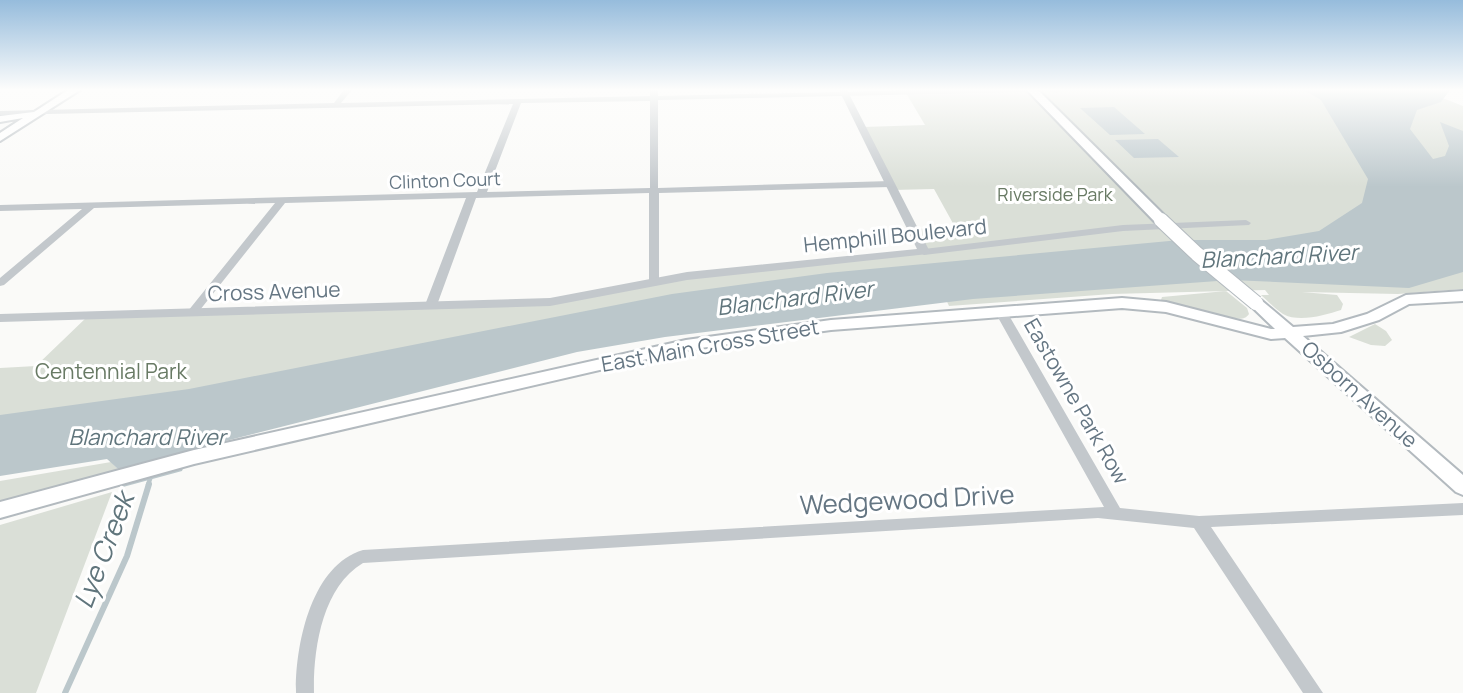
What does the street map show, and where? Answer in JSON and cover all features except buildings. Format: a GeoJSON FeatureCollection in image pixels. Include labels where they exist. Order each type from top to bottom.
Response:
{"type":"FeatureCollection","features":[{"type":"Feature","properties":{"kind":"main road"},"geometry":{"type":"LineString","coordinates":[[0,138],[24,122]]}},
{"type":"Feature","properties":{"kind":"main road","name":"Osborn Avenue"},"geometry":{"type":"LineString","coordinates":[[1064,122],[1197,254],[1291,333],[1463,487]]}},
{"type":"Feature","properties":{"kind":"main road"},"geometry":{"type":"LineString","coordinates":[[0,125],[12,130]]}},
{"type":"Feature","properties":{"kind":"main road","name":"East Main Cross Street"},"geometry":{"type":"LineString","coordinates":[[0,510],[194,457],[686,345],[821,326],[1122,303],[1152,304],[1259,332],[1291,333],[1344,327],[1373,317],[1406,300],[1463,296]]}},
{"type":"Feature","properties":{"kind":"street"},"geometry":{"type":"LineString","coordinates":[[431,305],[509,122]]}},
{"type":"Feature","properties":{"kind":"street"},"geometry":{"type":"LineString","coordinates":[[654,122],[654,281]]}},
{"type":"Feature","properties":{"kind":"street"},"geometry":{"type":"LineString","coordinates":[[859,122],[924,252]]}},
{"type":"Feature","properties":{"kind":"street","name":"Clinton Court"},"geometry":{"type":"LineString","coordinates":[[0,208],[890,184]]}},
{"type":"Feature","properties":{"kind":"street"},"geometry":{"type":"LineString","coordinates":[[192,313],[282,201]]}},
{"type":"Feature","properties":{"kind":"street"},"geometry":{"type":"LineString","coordinates":[[0,283],[91,206]]}},
{"type":"Feature","properties":{"kind":"street","name":"Hemphill Boulevard"},"geometry":{"type":"LineString","coordinates":[[550,302],[654,281],[750,269],[924,252],[1112,229],[1246,223]]}},
{"type":"Feature","properties":{"kind":"street","name":"Cross Avenue"},"geometry":{"type":"LineString","coordinates":[[0,318],[550,302]]}},
{"type":"Feature","properties":{"kind":"street","name":"Eastowne Park Row"},"geometry":{"type":"LineString","coordinates":[[1001,312],[1115,513]]}},
{"type":"Feature","properties":{"kind":"street","name":"Wedgewood Drive"},"geometry":{"type":"LineString","coordinates":[[305,693],[308,657],[317,615],[334,578],[355,560],[388,554],[868,525],[1115,513],[1199,522],[1463,509]]}},
{"type":"Feature","properties":{"kind":"street"},"geometry":{"type":"LineString","coordinates":[[1199,522],[1314,693]]}},
{"type":"Feature","properties":{"kind":"green space","name":"Riverside Park"},"geometry":{"type":"Polygon","coordinates":[[[923,122],[1463,122],[1463,289],[1398,294],[1302,292],[1337,295],[1343,304],[1341,310],[1320,316],[1297,318],[1280,312],[1261,295],[1269,295],[1265,290],[1112,294],[949,306],[938,282],[0,445],[0,368],[36,366],[88,316],[550,302],[654,281],[924,252],[913,229],[955,227],[934,189],[893,190],[863,127],[925,125],[923,122]]]}},
{"type":"Feature","properties":{"kind":"green space"},"geometry":{"type":"Polygon","coordinates":[[[1226,291],[1247,308],[1249,314],[1246,317],[1233,318],[1161,300],[1162,297],[1226,291]]]}},
{"type":"Feature","properties":{"kind":"green space"},"geometry":{"type":"Polygon","coordinates":[[[1375,324],[1386,331],[1392,340],[1385,346],[1371,345],[1349,337],[1375,324]]]}},
{"type":"Feature","properties":{"kind":"green space"},"geometry":{"type":"Polygon","coordinates":[[[111,462],[118,469],[0,503],[0,481],[111,462]]]}},
{"type":"Feature","properties":{"kind":"green space"},"geometry":{"type":"Polygon","coordinates":[[[112,492],[36,693],[0,693],[0,525],[112,492]]]}},
{"type":"Feature","properties":{"kind":"water"},"geometry":{"type":"Polygon","coordinates":[[[1096,122],[1132,122],[1145,134],[1110,135],[1096,122]]]}},
{"type":"Feature","properties":{"kind":"water","name":"Blanchard River"},"geometry":{"type":"Polygon","coordinates":[[[1334,122],[1412,122],[1410,129],[1433,159],[1445,156],[1449,146],[1440,122],[1463,131],[1463,272],[1409,288],[1231,280],[973,299],[665,337],[577,352],[190,450],[182,471],[123,487],[118,469],[107,459],[0,476],[0,415],[189,389],[672,294],[827,273],[1180,240],[1266,240],[1319,231],[1362,203],[1368,179],[1334,122]]]}},
{"type":"Feature","properties":{"kind":"water"},"geometry":{"type":"Polygon","coordinates":[[[1158,139],[1179,157],[1134,158],[1115,140],[1158,139]]]}},
{"type":"Feature","properties":{"kind":"waterway","name":"Lye Creek"},"geometry":{"type":"LineString","coordinates":[[148,485],[151,476]]}},
{"type":"Feature","properties":{"kind":"waterway","name":"Lye Creek"},"geometry":{"type":"LineString","coordinates":[[65,693],[127,556],[149,484]]}},
{"type":"Feature","properties":{"kind":"park label","name":"Centennial Park"},"geometry":{"type":"Point","coordinates":[111,371]}}]}
